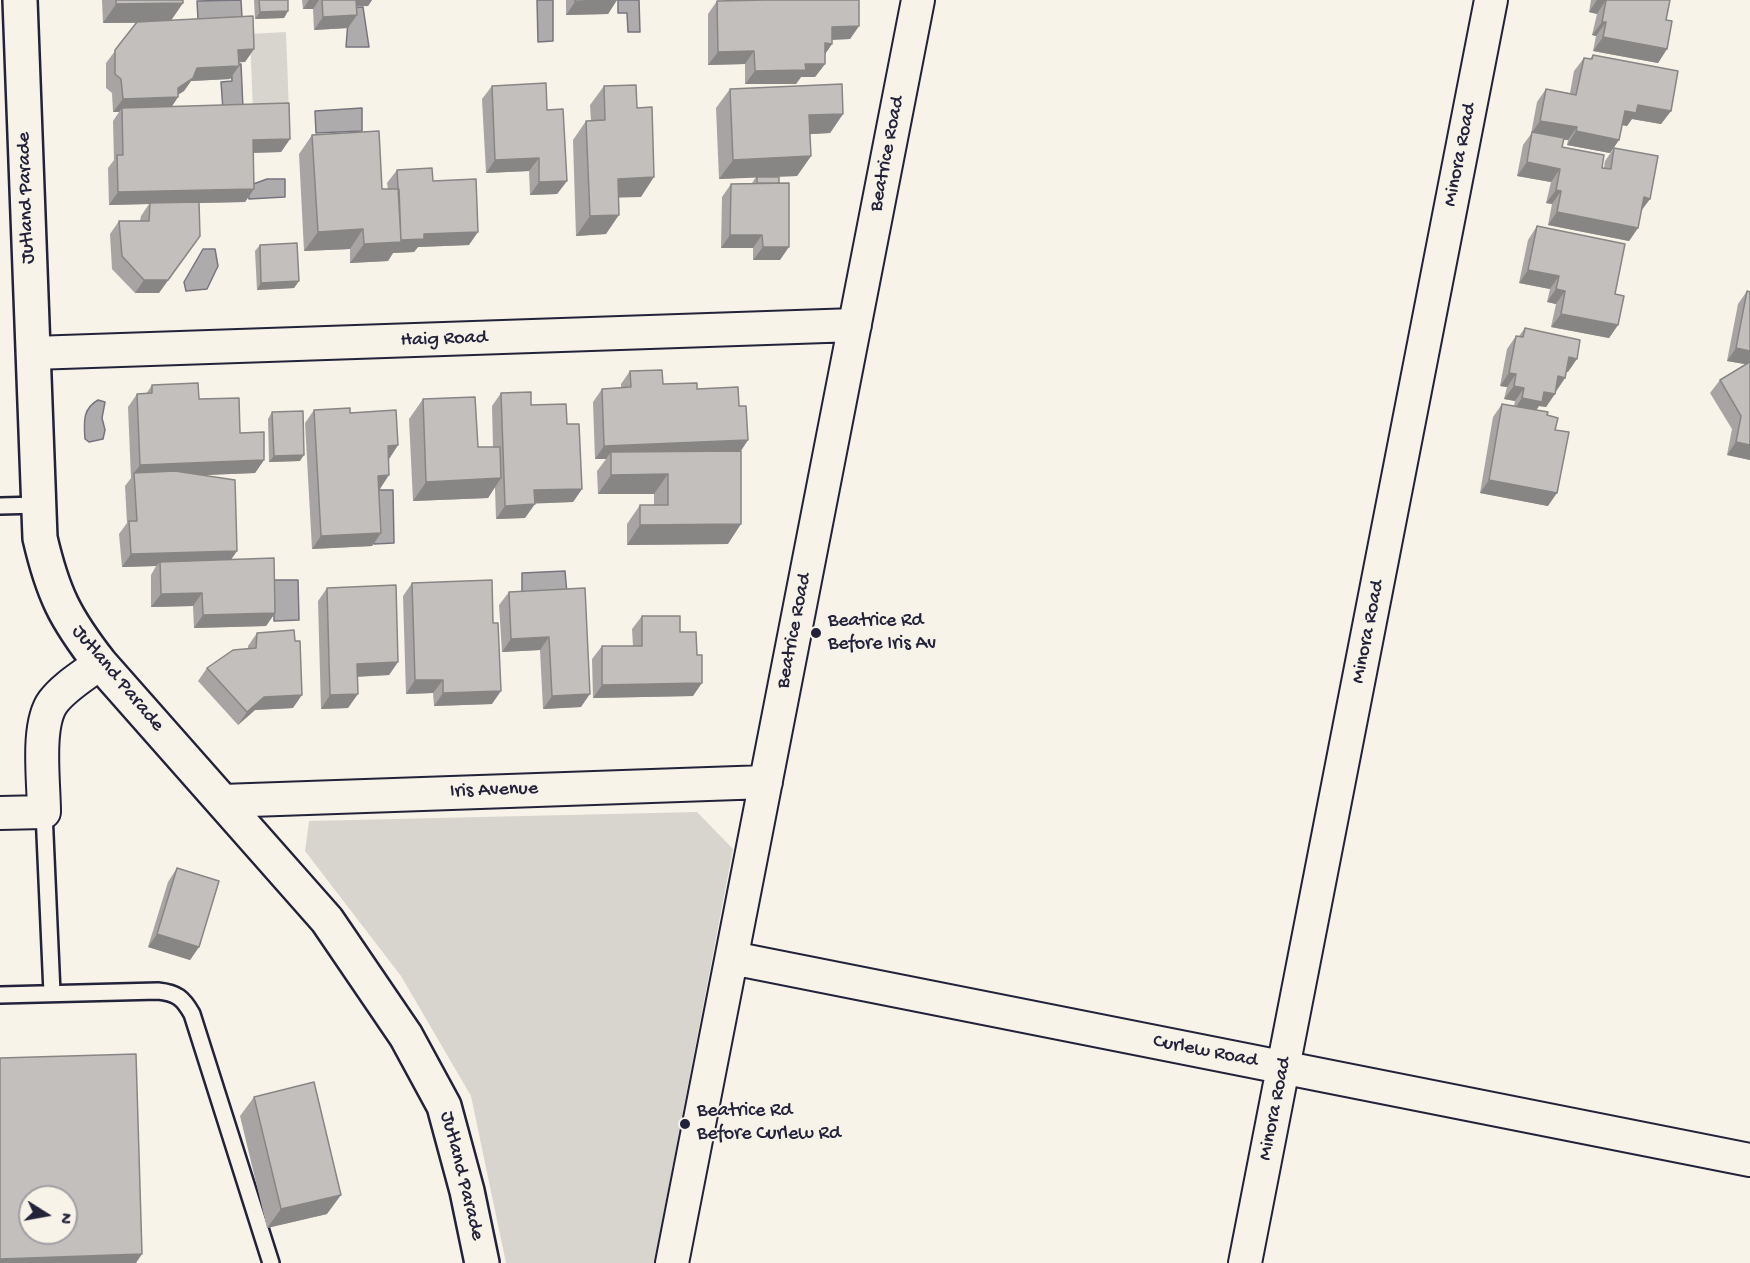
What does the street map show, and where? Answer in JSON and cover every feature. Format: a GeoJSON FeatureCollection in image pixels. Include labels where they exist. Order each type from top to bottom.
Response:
{"type":"FeatureCollection","features":[{"type":"Feature","properties":{"kind":"street","name":"Jutland Parade"},"geometry":{"type":"LineString","coordinates":[[20,0],[40,538],[51,584],[70,624],[100,663],[327,920],[406,1036],[444,1106],[467,1191],[482,1263]]}},
{"type":"Feature","properties":{"kind":"street","name":"Beatrice Road"},"geometry":{"type":"LineString","coordinates":[[672,1263],[918,0]]}},
{"type":"Feature","properties":{"kind":"street","name":"Minora Road"},"geometry":{"type":"LineString","coordinates":[[1245,1263],[1491,0]]}},
{"type":"Feature","properties":{"kind":"street","name":"Haig Road"},"geometry":{"type":"LineString","coordinates":[[33,354],[855,325]]}},
{"type":"Feature","properties":{"kind":"street"},"geometry":{"type":"LineString","coordinates":[[0,813],[44,812],[44,732],[47,715],[62,693],[100,663]]}},
{"type":"Feature","properties":{"kind":"street","name":"Iris Avenue"},"geometry":{"type":"LineString","coordinates":[[222,801],[766,782]]}},
{"type":"Feature","properties":{"kind":"street","name":"Curlew Road"},"geometry":{"type":"LineString","coordinates":[[732,958],[1750,1160]]}},
{"type":"Feature","properties":{"kind":"lane"},"geometry":{"type":"LineString","coordinates":[[0,506],[39,505]]}},
{"type":"Feature","properties":{"kind":"lane"},"geometry":{"type":"LineString","coordinates":[[44,812],[52,993]]}},
{"type":"Feature","properties":{"kind":"lane"},"geometry":{"type":"LineString","coordinates":[[0,994],[158,991],[172,992],[184,999],[192,1014],[271,1263]]}},
{"type":"Feature","properties":{"kind":"shaded area"},"geometry":{"type":"Polygon","coordinates":[[[241,0],[242,18],[198,19],[197,1],[241,0]]]}},
{"type":"Feature","properties":{"kind":"shaded area"},"geometry":{"type":"Polygon","coordinates":[[[537,0],[553,0],[553,41],[538,42],[537,0]]]}},
{"type":"Feature","properties":{"kind":"shaded area"},"geometry":{"type":"Polygon","coordinates":[[[618,0],[639,0],[640,32],[628,32],[627,13],[618,13],[618,0]]]}},
{"type":"Feature","properties":{"kind":"shaded area"},"geometry":{"type":"Polygon","coordinates":[[[363,7],[369,47],[346,47],[349,8],[363,7]]]}},
{"type":"Feature","properties":{"kind":"shaded area"},"geometry":{"type":"Polygon","coordinates":[[[286,32],[289,112],[253,113],[250,34],[286,32]]]}},
{"type":"Feature","properties":{"kind":"shaded area"},"geometry":{"type":"Polygon","coordinates":[[[241,64],[243,109],[223,110],[221,82],[232,81],[231,65],[241,64]]]}},
{"type":"Feature","properties":{"kind":"shaded area"},"geometry":{"type":"Polygon","coordinates":[[[362,108],[362,131],[316,133],[315,111],[362,108]]]}},
{"type":"Feature","properties":{"kind":"shaded area"},"geometry":{"type":"Polygon","coordinates":[[[267,179],[285,179],[285,197],[249,199],[248,186],[267,179]]]}},
{"type":"Feature","properties":{"kind":"shaded area"},"geometry":{"type":"Polygon","coordinates":[[[203,249],[215,249],[218,266],[207,289],[186,291],[184,282],[203,249]]]}},
{"type":"Feature","properties":{"kind":"shaded area"},"geometry":{"type":"Polygon","coordinates":[[[98,400],[105,402],[102,418],[105,430],[103,439],[89,442],[85,439],[85,417],[89,408],[98,400]]]}},
{"type":"Feature","properties":{"kind":"shaded area"},"geometry":{"type":"Polygon","coordinates":[[[372,490],[393,490],[394,543],[374,544],[372,490]]]}},
{"type":"Feature","properties":{"kind":"shaded area"},"geometry":{"type":"Polygon","coordinates":[[[565,571],[567,594],[522,595],[522,573],[565,571]]]}},
{"type":"Feature","properties":{"kind":"shaded area"},"geometry":{"type":"Polygon","coordinates":[[[274,580],[298,580],[299,620],[274,621],[274,580]]]}},
{"type":"Feature","properties":{"kind":"shaded area"},"geometry":{"type":"Polygon","coordinates":[[[697,812],[733,849],[654,1263],[506,1263],[471,1096],[401,976],[305,851],[309,821],[697,812]]]}},
{"type":"Feature","properties":{"kind":"building"},"geometry":{"type":"Polygon","coordinates":[[[116,0],[183,0],[183,3],[116,4],[116,0]]]}},
{"type":"Feature","properties":{"kind":"building"},"geometry":{"type":"Polygon","coordinates":[[[259,0],[288,0],[288,11],[260,12],[259,0]]]}},
{"type":"Feature","properties":{"kind":"building"},"geometry":{"type":"Polygon","coordinates":[[[322,0],[356,0],[357,15],[323,17],[322,0]]]}},
{"type":"Feature","properties":{"kind":"building"},"geometry":{"type":"Polygon","coordinates":[[[575,0],[617,0],[575,2],[575,0]]]}},
{"type":"Feature","properties":{"kind":"building"},"geometry":{"type":"Polygon","coordinates":[[[859,0],[859,26],[832,27],[832,44],[825,43],[825,64],[805,64],[806,70],[755,71],[754,51],[718,52],[717,1],[859,0]]]}},
{"type":"Feature","properties":{"kind":"building"},"geometry":{"type":"Polygon","coordinates":[[[1606,0],[1670,0],[1666,20],[1672,21],[1667,49],[1603,37],[1606,22],[1602,22],[1606,0]]]}},
{"type":"Feature","properties":{"kind":"building"},"geometry":{"type":"Polygon","coordinates":[[[253,16],[254,49],[238,50],[239,66],[197,68],[193,78],[178,88],[178,97],[123,99],[121,79],[115,74],[115,50],[137,22],[253,16]]]}},
{"type":"Feature","properties":{"kind":"building"},"geometry":{"type":"Polygon","coordinates":[[[1593,55],[1678,71],[1671,111],[1638,105],[1636,113],[1625,111],[1619,140],[1576,131],[1577,127],[1540,121],[1546,89],[1576,95],[1584,58],[1592,59],[1593,55]]]}},
{"type":"Feature","properties":{"kind":"building"},"geometry":{"type":"Polygon","coordinates":[[[546,83],[547,110],[563,109],[567,181],[539,182],[539,158],[495,160],[492,86],[546,83]]]}},
{"type":"Feature","properties":{"kind":"building"},"geometry":{"type":"Polygon","coordinates":[[[842,84],[843,114],[809,115],[811,156],[733,160],[730,89],[842,84]]]}},
{"type":"Feature","properties":{"kind":"building"},"geometry":{"type":"Polygon","coordinates":[[[636,85],[637,108],[652,107],[654,177],[618,179],[619,215],[590,216],[586,121],[605,120],[604,86],[636,85]]]}},
{"type":"Feature","properties":{"kind":"building"},"geometry":{"type":"Polygon","coordinates":[[[289,103],[290,139],[253,140],[254,189],[118,192],[117,155],[123,155],[122,108],[289,103]]]}},
{"type":"Feature","properties":{"kind":"building"},"geometry":{"type":"Polygon","coordinates":[[[379,131],[382,189],[399,189],[401,242],[364,244],[363,229],[318,232],[312,135],[379,131]]]}},
{"type":"Feature","properties":{"kind":"building"},"geometry":{"type":"Polygon","coordinates":[[[1532,132],[1564,138],[1562,147],[1604,155],[1602,168],[1611,169],[1614,148],[1658,156],[1650,199],[1644,197],[1638,228],[1557,212],[1561,191],[1556,190],[1560,169],[1527,162],[1532,132]]]}},
{"type":"Feature","properties":{"kind":"building"},"geometry":{"type":"Polygon","coordinates":[[[432,168],[433,181],[476,179],[478,232],[424,234],[424,239],[401,240],[397,170],[432,168]]]}},
{"type":"Feature","properties":{"kind":"building"},"geometry":{"type":"Polygon","coordinates":[[[757,177],[779,177],[779,183],[757,183],[757,177]]]}},
{"type":"Feature","properties":{"kind":"building"},"geometry":{"type":"Polygon","coordinates":[[[789,183],[789,247],[763,247],[762,235],[730,235],[731,184],[789,183]]]}},
{"type":"Feature","properties":{"kind":"building"},"geometry":{"type":"Polygon","coordinates":[[[199,202],[200,236],[168,280],[144,280],[122,256],[119,221],[149,221],[150,203],[199,202]]]}},
{"type":"Feature","properties":{"kind":"building"},"geometry":{"type":"Polygon","coordinates":[[[1537,226],[1625,244],[1615,294],[1624,296],[1618,325],[1561,314],[1565,291],[1556,289],[1559,276],[1528,270],[1537,226]]]}},
{"type":"Feature","properties":{"kind":"building"},"geometry":{"type":"Polygon","coordinates":[[[297,243],[299,281],[261,283],[260,245],[297,243]]]}},
{"type":"Feature","properties":{"kind":"building"},"geometry":{"type":"Polygon","coordinates":[[[1747,291],[1750,292],[1750,351],[1736,348],[1747,291]]]}},
{"type":"Feature","properties":{"kind":"building"},"geometry":{"type":"Polygon","coordinates":[[[1525,328],[1580,340],[1577,359],[1569,357],[1565,378],[1558,376],[1555,394],[1544,392],[1542,402],[1522,398],[1524,388],[1514,386],[1516,374],[1509,373],[1516,336],[1523,337],[1525,328]]]}},
{"type":"Feature","properties":{"kind":"building"},"geometry":{"type":"Polygon","coordinates":[[[1750,362],[1750,445],[1736,442],[1741,416],[1720,380],[1750,362]]]}},
{"type":"Feature","properties":{"kind":"building"},"geometry":{"type":"Polygon","coordinates":[[[662,370],[663,384],[697,383],[697,389],[738,387],[739,406],[746,406],[748,440],[604,446],[602,389],[631,387],[630,371],[662,370]]]}},
{"type":"Feature","properties":{"kind":"building"},"geometry":{"type":"Polygon","coordinates":[[[198,383],[199,399],[239,398],[240,433],[264,432],[264,460],[140,465],[137,394],[152,393],[152,385],[198,383]]]}},
{"type":"Feature","properties":{"kind":"building"},"geometry":{"type":"Polygon","coordinates":[[[531,392],[531,405],[566,404],[567,424],[579,424],[582,489],[534,490],[535,504],[505,506],[501,393],[531,392]]]}},
{"type":"Feature","properties":{"kind":"building"},"geometry":{"type":"Polygon","coordinates":[[[475,397],[478,447],[500,447],[501,478],[426,482],[423,399],[475,397]]]}},
{"type":"Feature","properties":{"kind":"building"},"geometry":{"type":"Polygon","coordinates":[[[1502,404],[1548,412],[1547,415],[1558,418],[1555,430],[1569,432],[1557,493],[1489,480],[1502,404]]]}},
{"type":"Feature","properties":{"kind":"building"},"geometry":{"type":"Polygon","coordinates":[[[350,408],[350,413],[396,410],[398,445],[388,446],[389,475],[378,476],[381,533],[321,536],[314,410],[350,408]]]}},
{"type":"Feature","properties":{"kind":"building"},"geometry":{"type":"Polygon","coordinates":[[[303,411],[304,455],[274,456],[272,412],[303,411]]]}},
{"type":"Feature","properties":{"kind":"building"},"geometry":{"type":"Polygon","coordinates":[[[741,451],[741,524],[640,525],[640,505],[668,505],[668,474],[611,475],[611,452],[741,451]]]}},
{"type":"Feature","properties":{"kind":"building"},"geometry":{"type":"Polygon","coordinates":[[[175,471],[235,480],[237,551],[131,554],[129,521],[137,521],[134,473],[175,471]]]}},
{"type":"Feature","properties":{"kind":"building"},"geometry":{"type":"Polygon","coordinates":[[[274,558],[275,613],[203,615],[202,593],[161,594],[160,562],[274,558]]]}},
{"type":"Feature","properties":{"kind":"building"},"geometry":{"type":"Polygon","coordinates":[[[492,580],[493,623],[498,623],[501,691],[443,693],[443,680],[415,680],[412,583],[492,580]]]}},
{"type":"Feature","properties":{"kind":"building"},"geometry":{"type":"Polygon","coordinates":[[[396,585],[398,662],[357,664],[358,694],[330,695],[327,588],[396,585]]]}},
{"type":"Feature","properties":{"kind":"building"},"geometry":{"type":"Polygon","coordinates":[[[585,588],[590,694],[552,696],[549,637],[511,639],[509,592],[585,588]]]}},
{"type":"Feature","properties":{"kind":"building"},"geometry":{"type":"Polygon","coordinates":[[[642,616],[680,616],[680,632],[696,632],[697,655],[702,655],[702,683],[602,685],[602,646],[642,646],[642,616]]]}},
{"type":"Feature","properties":{"kind":"building"},"geometry":{"type":"Polygon","coordinates":[[[294,630],[295,641],[300,641],[302,695],[264,697],[247,712],[207,668],[233,650],[256,648],[257,633],[294,630]]]}},
{"type":"Feature","properties":{"kind":"building"},"geometry":{"type":"Polygon","coordinates":[[[177,868],[219,881],[199,947],[157,934],[177,868]]]}},
{"type":"Feature","properties":{"kind":"building"},"geometry":{"type":"Polygon","coordinates":[[[136,1054],[142,1254],[0,1259],[0,1058],[136,1054]]]}},
{"type":"Feature","properties":{"kind":"building"},"geometry":{"type":"Polygon","coordinates":[[[314,1082],[341,1195],[281,1209],[254,1097],[314,1082]]]}},
{"type":"Feature","properties":{"kind":"place","name":"Beatrice Rd Before Iris Av"},"geometry":{"type":"Point","coordinates":[816,633]}},
{"type":"Feature","properties":{"kind":"place","name":"Beatrice Rd Before Curlew Rd"},"geometry":{"type":"Point","coordinates":[685,1124]}}]}
